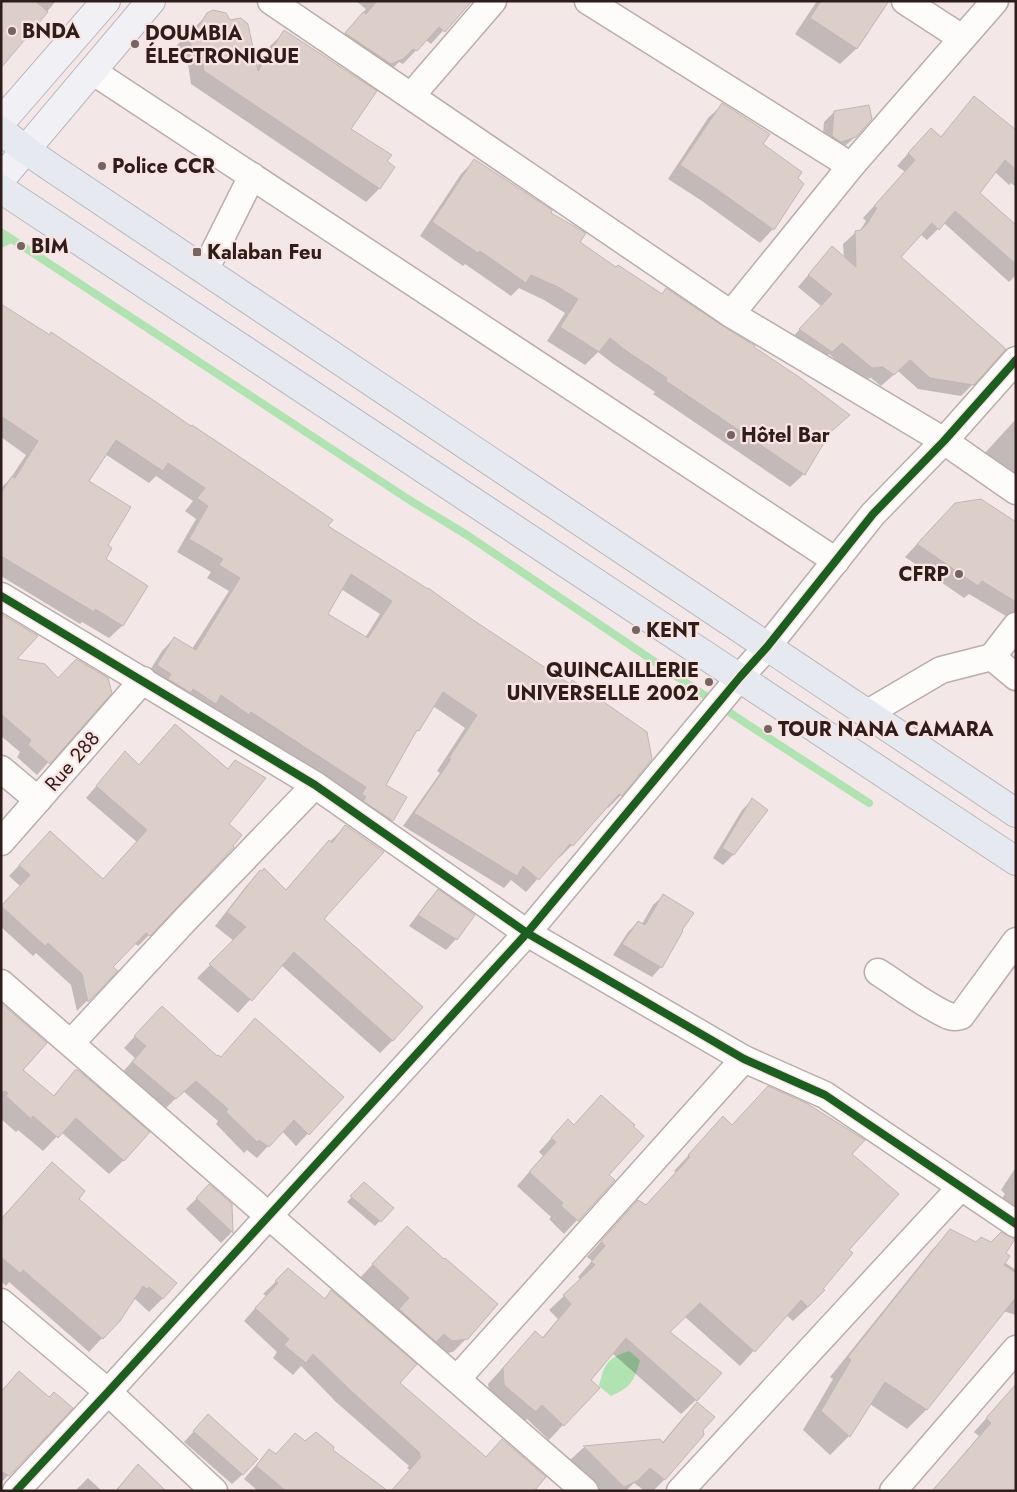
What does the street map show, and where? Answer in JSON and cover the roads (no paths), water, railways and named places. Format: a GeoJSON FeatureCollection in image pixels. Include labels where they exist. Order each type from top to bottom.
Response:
{"type":"FeatureCollection","features":[{"type":"Feature","properties":{"kind":"highway"},"geometry":{"type":"LineString","coordinates":[[1,130],[26,150],[1016,813]]}},
{"type":"Feature","properties":{"kind":"highway"},"geometry":{"type":"LineString","coordinates":[[1,189],[1016,861]]}},
{"type":"Feature","properties":{"kind":"main road"},"geometry":{"type":"LineString","coordinates":[[1,122],[106,1]]}},
{"type":"Feature","properties":{"kind":"main road"},"geometry":{"type":"LineString","coordinates":[[1,179],[151,1]]}},
{"type":"Feature","properties":{"kind":"street"},"geometry":{"type":"LineString","coordinates":[[271,1],[731,314],[944,441],[1016,491]]}},
{"type":"Feature","properties":{"kind":"street"},"geometry":{"type":"LineString","coordinates":[[411,96],[493,1]]}},
{"type":"Feature","properties":{"kind":"street"},"geometry":{"type":"LineString","coordinates":[[588,1],[850,166]]}},
{"type":"Feature","properties":{"kind":"street"},"geometry":{"type":"LineString","coordinates":[[905,1],[962,38]]}},
{"type":"Feature","properties":{"kind":"street"},"geometry":{"type":"LineString","coordinates":[[731,314],[850,166],[995,1]]}},
{"type":"Feature","properties":{"kind":"street"},"geometry":{"type":"LineString","coordinates":[[92,71],[836,561]]}},
{"type":"Feature","properties":{"kind":"street"},"geometry":{"type":"LineString","coordinates":[[205,270],[252,176]]}},
{"type":"Feature","properties":{"kind":"street"},"geometry":{"type":"LineString","coordinates":[[16,1491],[270,1216],[527,933],[767,647],[872,514],[944,441],[1016,360]]}},
{"type":"Feature","properties":{"kind":"street"},"geometry":{"type":"LineString","coordinates":[[1,596],[315,785],[527,933],[744,1059],[825,1095],[960,1188],[1016,1224]]}},
{"type":"Feature","properties":{"kind":"street"},"geometry":{"type":"LineString","coordinates":[[866,714],[941,670],[992,657],[1016,626]]}},
{"type":"Feature","properties":{"kind":"street"},"geometry":{"type":"LineString","coordinates":[[992,657],[1016,676]]}},
{"type":"Feature","properties":{"kind":"street","name":"Rue 288"},"geometry":{"type":"LineString","coordinates":[[1,842],[143,680]]}},
{"type":"Feature","properties":{"kind":"street"},"geometry":{"type":"LineString","coordinates":[[1,769],[38,800]]}},
{"type":"Feature","properties":{"kind":"street"},"geometry":{"type":"LineString","coordinates":[[71,1044],[185,920],[315,785]]}},
{"type":"Feature","properties":{"kind":"street"},"geometry":{"type":"LineString","coordinates":[[878,972],[930,1005],[956,1018],[961,1016],[1016,941]]}},
{"type":"Feature","properties":{"kind":"street"},"geometry":{"type":"LineString","coordinates":[[1,983],[585,1491]]}},
{"type":"Feature","properties":{"kind":"street"},"geometry":{"type":"LineString","coordinates":[[457,1380],[744,1059]]}},
{"type":"Feature","properties":{"kind":"street"},"geometry":{"type":"LineString","coordinates":[[680,1491],[960,1188]]}},
{"type":"Feature","properties":{"kind":"street"},"geometry":{"type":"LineString","coordinates":[[1,1302],[108,1392],[214,1491]]}},
{"type":"Feature","properties":{"kind":"street"},"geometry":{"type":"LineString","coordinates":[[893,1491],[1016,1349]]}},
{"type":"Feature","properties":{"kind":"waterway"},"geometry":{"type":"LineString","coordinates":[[1,232],[411,501],[467,535],[747,724],[869,803]]}},
{"type":"Feature","properties":{"kind":"waterway"},"geometry":{"type":"LineString","coordinates":[[1,244],[11,239]]}},
{"type":"Feature","properties":{"kind":"place","name":"BNDA"},"geometry":{"type":"Point","coordinates":[12,31]}},
{"type":"Feature","properties":{"kind":"place","name":"DOUMBIA ÉLECTRONIQUE"},"geometry":{"type":"Point","coordinates":[135,44]}},
{"type":"Feature","properties":{"kind":"place","name":"Police CCR"},"geometry":{"type":"Point","coordinates":[102,166]}},
{"type":"Feature","properties":{"kind":"place","name":"BIM"},"geometry":{"type":"Point","coordinates":[21,246]}},
{"type":"Feature","properties":{"kind":"place","name":"Kalaban Feu"},"geometry":{"type":"Point","coordinates":[197,252]}},
{"type":"Feature","properties":{"kind":"place","name":"Hôtel Bar"},"geometry":{"type":"Point","coordinates":[731,435]}},
{"type":"Feature","properties":{"kind":"place","name":"CFRP"},"geometry":{"type":"Point","coordinates":[959,574]}},
{"type":"Feature","properties":{"kind":"place","name":"KENT"},"geometry":{"type":"Point","coordinates":[636,630]}},
{"type":"Feature","properties":{"kind":"place","name":"QUINCAILLERIE UNIVERSELLE 2002"},"geometry":{"type":"Point","coordinates":[709,682]}},
{"type":"Feature","properties":{"kind":"place","name":"TOUR NANA CAMARA"},"geometry":{"type":"Point","coordinates":[768,729]}}]}
